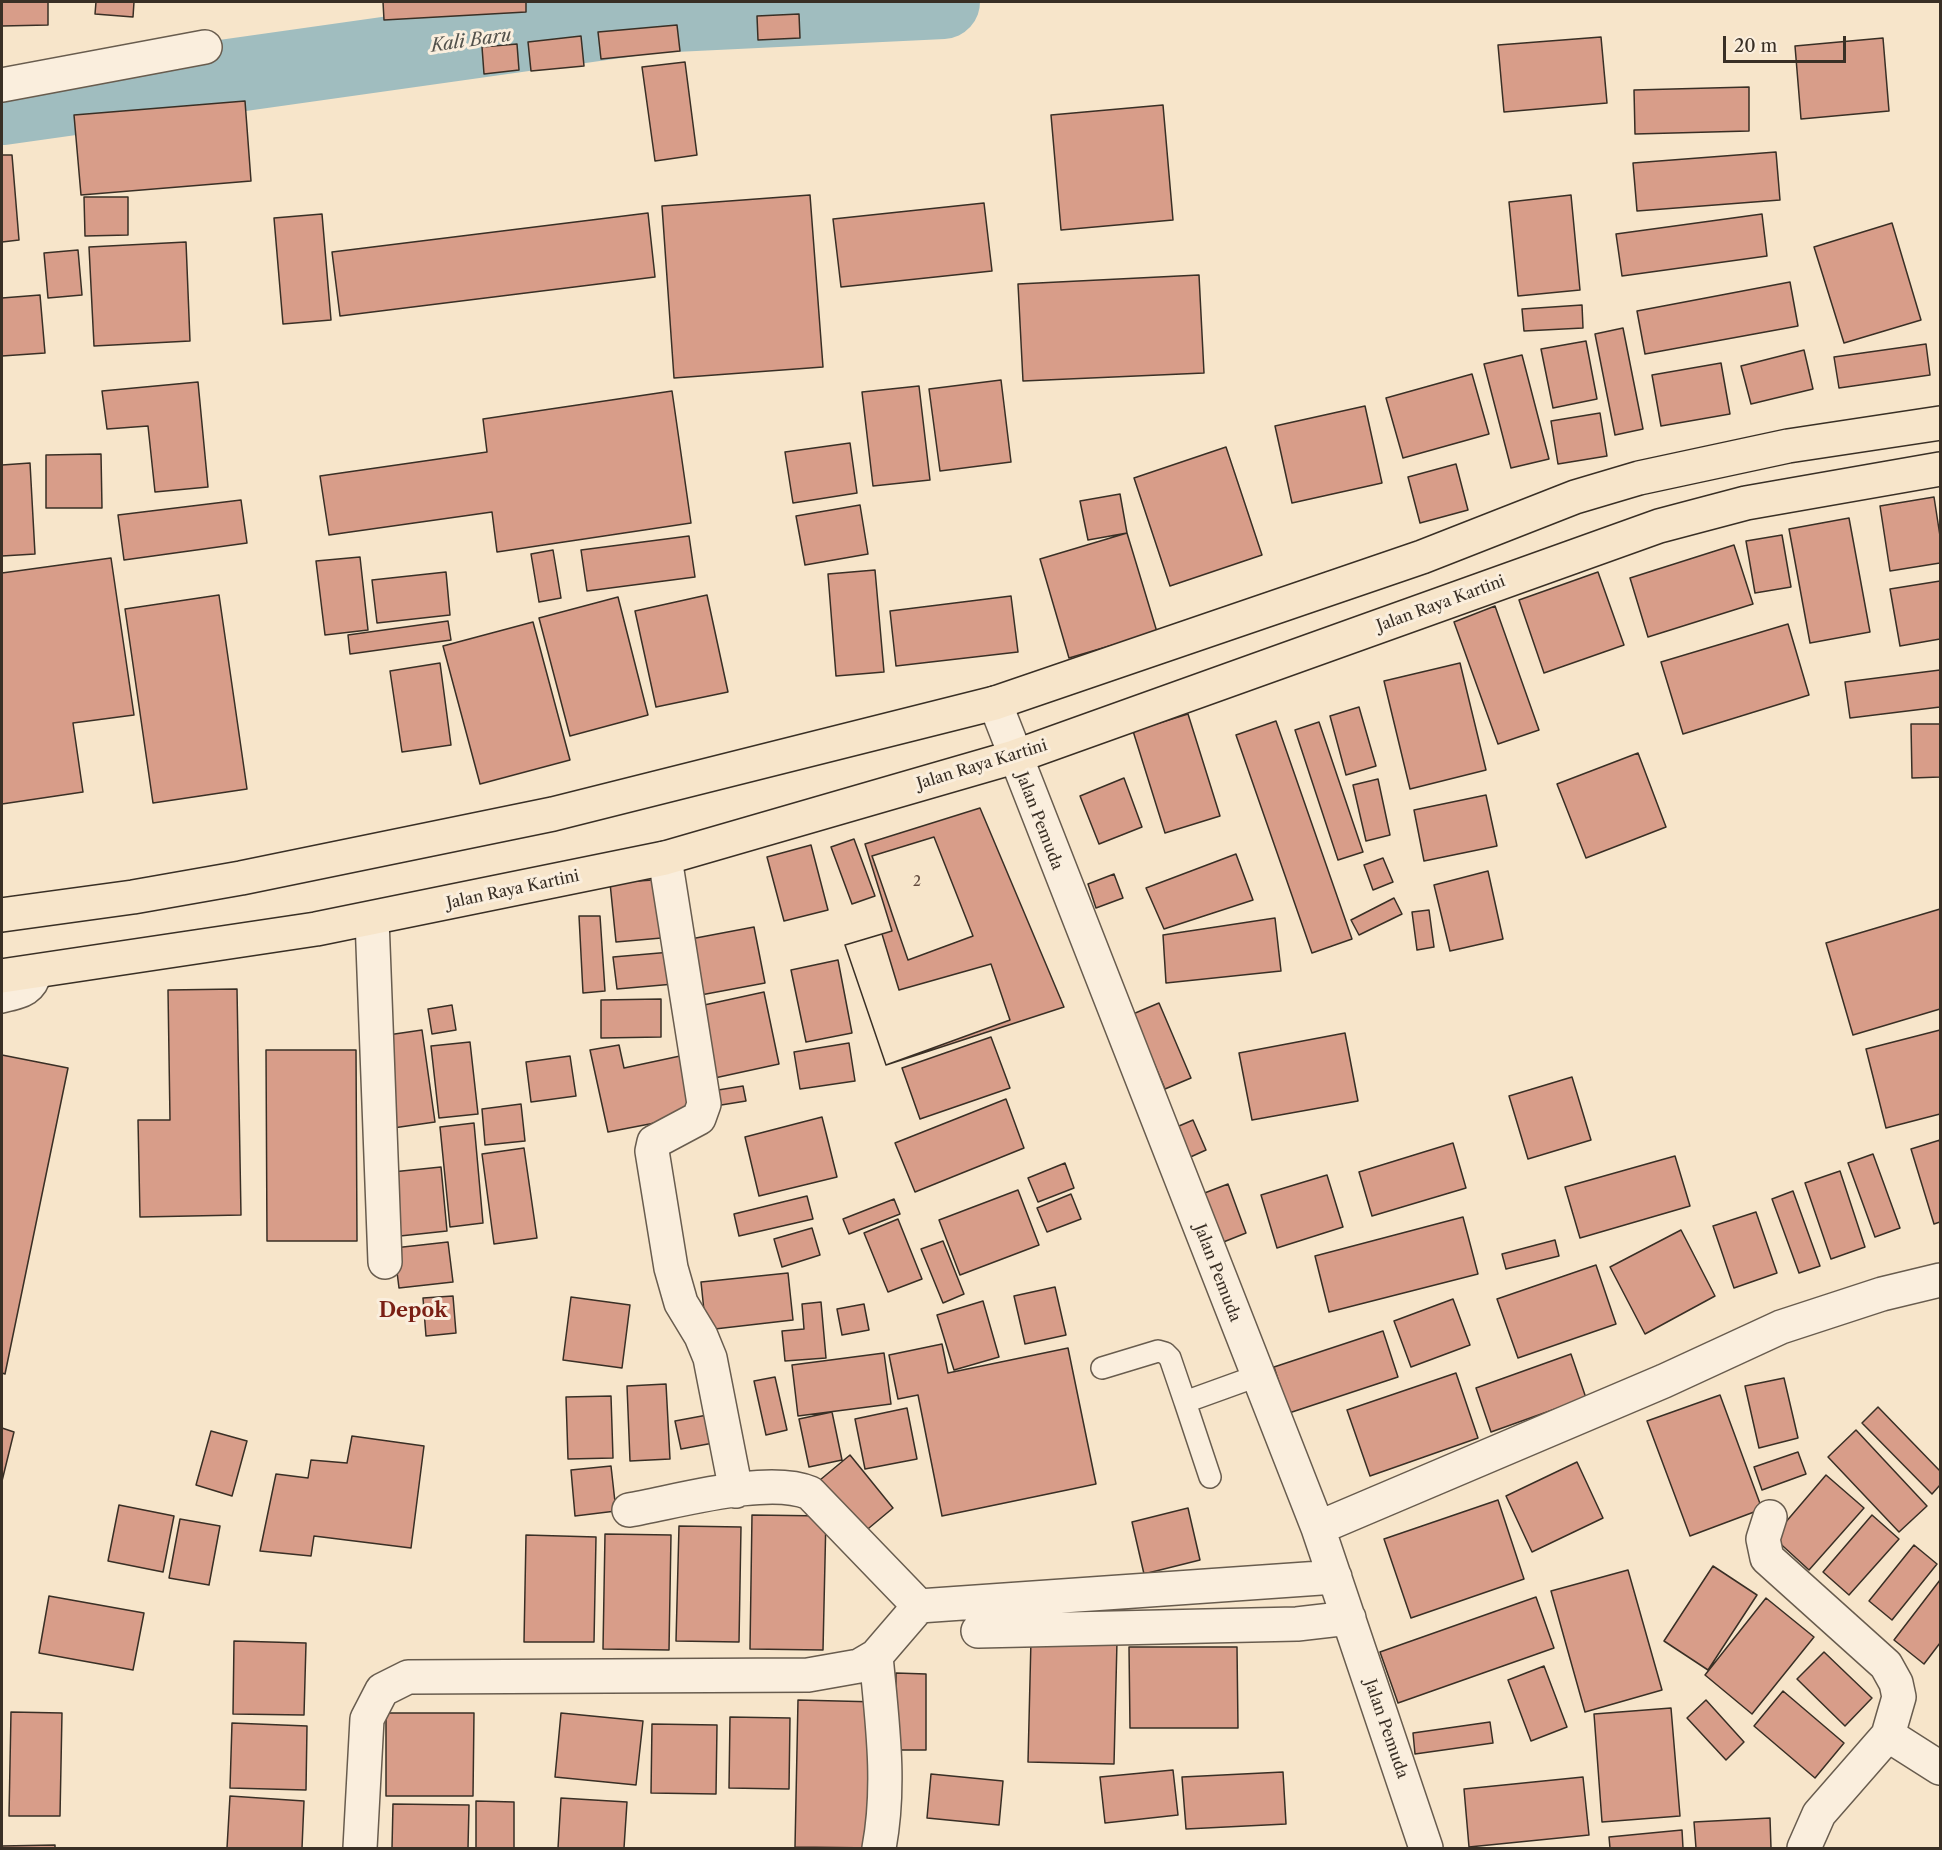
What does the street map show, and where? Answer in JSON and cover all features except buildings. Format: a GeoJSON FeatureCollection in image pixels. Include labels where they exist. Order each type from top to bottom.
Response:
{"type":"FeatureCollection","features":[{"type":"Feature","properties":{"kind":"main road"},"geometry":{"type":"LineString","coordinates":[[2,915],[133,897],[230,880],[553,814],[994,703],[1422,557],[1575,497],[1639,478],[1788,446],[1941,423]]}},
{"type":"Feature","properties":{"kind":"main road","name":"Jalan Raya Kartini"},"geometry":{"type":"LineString","coordinates":[[2,976],[372,919],[665,858],[1014,757],[1659,526],[1776,497],[1941,469]]}},
{"type":"Feature","properties":{"kind":"street"},"geometry":{"type":"LineString","coordinates":[[2,85],[205,47]]}},
{"type":"Feature","properties":{"kind":"street","name":"Jalan Pemuda"},"geometry":{"type":"LineString","coordinates":[[994,703],[1318,1528],[1426,1848]]}},
{"type":"Feature","properties":{"kind":"street"},"geometry":{"type":"LineString","coordinates":[[665,858],[704,1104],[699,1118],[654,1142],[652,1151],[671,1268],[681,1303],[701,1335],[710,1358],[736,1491]]}},
{"type":"Feature","properties":{"kind":"street"},"geometry":{"type":"LineString","coordinates":[[372,919],[385,1262]]}},
{"type":"Feature","properties":{"kind":"street"},"geometry":{"type":"LineString","coordinates":[[1318,1528],[1664,1382],[1781,1327],[1882,1294],[1941,1280]]}},
{"type":"Feature","properties":{"kind":"street"},"geometry":{"type":"LineString","coordinates":[[629,1510],[767,1486],[794,1486],[810,1493],[919,1606]]}},
{"type":"Feature","properties":{"kind":"street"},"geometry":{"type":"LineString","coordinates":[[1770,1517],[1763,1539],[1767,1558],[1886,1665],[1896,1683],[1899,1697],[1898,1709],[1888,1735],[1820,1814],[1804,1848]]}},
{"type":"Feature","properties":{"kind":"street"},"geometry":{"type":"LineString","coordinates":[[360,1848],[367,1719],[382,1690],[408,1677],[808,1675],[860,1666],[876,1656],[919,1606],[1335,1577]]}},
{"type":"Feature","properties":{"kind":"street"},"geometry":{"type":"LineString","coordinates":[[978,1630],[1297,1624],[1349,1618]]}},
{"type":"Feature","properties":{"kind":"street"},"geometry":{"type":"LineString","coordinates":[[876,1656],[887,1778],[885,1817],[879,1848]]}},
{"type":"Feature","properties":{"kind":"street"},"geometry":{"type":"LineString","coordinates":[[1888,1735],[1941,1768]]}},
{"type":"Feature","properties":{"kind":"lane"},"geometry":{"type":"LineString","coordinates":[[2,1002],[28,996],[39,983],[42,971]]}},
{"type":"Feature","properties":{"kind":"lane"},"geometry":{"type":"LineString","coordinates":[[1102,1368],[1158,1352],[1165,1353],[1170,1358],[1210,1478]]}},
{"type":"Feature","properties":{"kind":"lane"},"geometry":{"type":"LineString","coordinates":[[1185,1402],[1257,1376]]}},
{"type":"Feature","properties":{"kind":"waterway","name":"Kali Baru"},"geometry":{"type":"LineString","coordinates":[[2,108],[653,16],[943,2]]}},
{"type":"Feature","properties":{"kind":"district","name":"Depok"},"geometry":{"type":"Point","coordinates":[413,1311]}}]}
